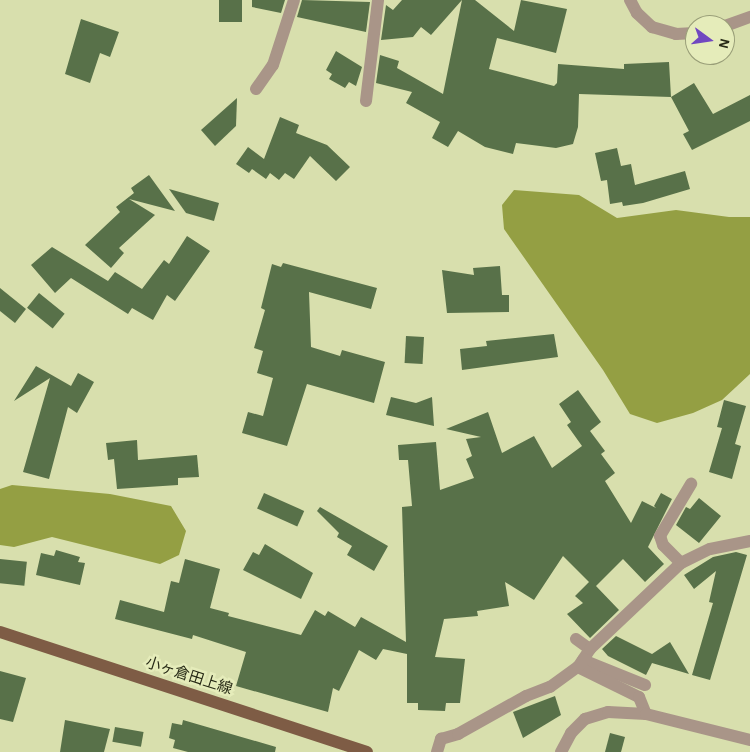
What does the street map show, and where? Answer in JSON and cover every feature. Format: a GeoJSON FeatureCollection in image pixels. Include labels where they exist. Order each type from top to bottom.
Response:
{"type":"FeatureCollection","features":[{"type":"Feature","properties":{"kind":"main road","name":"小ヶ倉田上線"},"geometry":{"type":"LineString","coordinates":[[0,632],[368,752]]}},
{"type":"Feature","properties":{"kind":"street"},"geometry":{"type":"LineString","coordinates":[[256,89],[273,65],[294,0]]}},
{"type":"Feature","properties":{"kind":"street"},"geometry":{"type":"LineString","coordinates":[[366,101],[378,0]]}},
{"type":"Feature","properties":{"kind":"street"},"geometry":{"type":"LineString","coordinates":[[630,0],[637,13],[652,27],[676,34],[685,34]]}},
{"type":"Feature","properties":{"kind":"street"},"geometry":{"type":"LineString","coordinates":[[735,22],[750,17]]}},
{"type":"Feature","properties":{"kind":"street"},"geometry":{"type":"LineString","coordinates":[[681,563],[662,545],[660,536],[691,484]]}},
{"type":"Feature","properties":{"kind":"street"},"geometry":{"type":"LineString","coordinates":[[437,752],[441,739],[458,734],[526,696],[550,687],[584,659],[681,563],[710,549],[750,541]]}},
{"type":"Feature","properties":{"kind":"street"},"geometry":{"type":"LineString","coordinates":[[576,639],[584,659],[639,698],[646,714]]}},
{"type":"Feature","properties":{"kind":"street"},"geometry":{"type":"LineString","coordinates":[[584,659],[645,685]]}},
{"type":"Feature","properties":{"kind":"street"},"geometry":{"type":"LineString","coordinates":[[560,752],[571,733],[595,715],[617,712],[646,714],[750,740]]}},
{"type":"Feature","properties":{"kind":"green space"},"geometry":{"type":"Polygon","coordinates":[[[514,190],[579,195],[617,218],[676,210],[729,217],[750,217],[750,374],[722,400],[693,413],[657,423],[630,414],[603,370],[504,229],[502,205],[514,190]]]}},
{"type":"Feature","properties":{"kind":"green space"},"geometry":{"type":"Polygon","coordinates":[[[12,485],[110,494],[171,506],[186,531],[179,555],[160,564],[52,537],[14,547],[0,545],[0,489],[12,485]]]}},
{"type":"Feature","properties":{"kind":"building"},"geometry":{"type":"Polygon","coordinates":[[[219,0],[242,0],[242,22],[219,22],[219,0]]]}},
{"type":"Feature","properties":{"kind":"building"},"geometry":{"type":"Polygon","coordinates":[[[252,0],[285,0],[281,13],[252,7],[252,0]]]}},
{"type":"Feature","properties":{"kind":"building"},"geometry":{"type":"Polygon","coordinates":[[[302,0],[370,2],[366,32],[297,17],[302,0]]]}},
{"type":"Feature","properties":{"kind":"building"},"geometry":{"type":"Polygon","coordinates":[[[402,0],[462,0],[431,35],[421,27],[413,37],[381,40],[386,5],[393,10],[402,0]]]}},
{"type":"Feature","properties":{"kind":"building"},"geometry":{"type":"Polygon","coordinates":[[[462,0],[475,0],[514,31],[521,0],[567,9],[556,53],[497,38],[489,69],[554,86],[557,83],[558,64],[624,69],[624,64],[669,62],[671,97],[579,94],[578,127],[573,144],[556,148],[516,143],[513,154],[485,147],[458,131],[448,147],[432,138],[440,122],[406,103],[412,92],[376,83],[380,55],[399,61],[397,68],[443,94],[462,0]]]}},
{"type":"Feature","properties":{"kind":"building"},"geometry":{"type":"Polygon","coordinates":[[[81,19],[119,32],[110,57],[100,53],[90,83],[65,74],[81,19]]]}},
{"type":"Feature","properties":{"kind":"building"},"geometry":{"type":"Polygon","coordinates":[[[336,51],[362,67],[356,86],[349,82],[345,88],[329,79],[332,74],[326,70],[336,51]]]}},
{"type":"Feature","properties":{"kind":"building"},"geometry":{"type":"Polygon","coordinates":[[[694,83],[713,114],[750,95],[750,121],[692,150],[683,134],[689,131],[671,97],[694,83]]]}},
{"type":"Feature","properties":{"kind":"building"},"geometry":{"type":"Polygon","coordinates":[[[237,98],[236,126],[215,146],[201,130],[237,98]]]}},
{"type":"Feature","properties":{"kind":"building"},"geometry":{"type":"Polygon","coordinates":[[[280,117],[299,125],[296,133],[327,145],[350,167],[336,181],[310,156],[294,179],[285,173],[279,180],[270,173],[266,179],[252,169],[249,173],[236,164],[248,147],[264,159],[280,117]]]}},
{"type":"Feature","properties":{"kind":"building"},"geometry":{"type":"Polygon","coordinates":[[[617,148],[621,166],[631,164],[635,185],[685,171],[690,189],[643,203],[623,206],[622,202],[610,204],[607,180],[601,181],[595,153],[617,148]]]}},
{"type":"Feature","properties":{"kind":"building"},"geometry":{"type":"Polygon","coordinates":[[[149,175],[175,211],[129,199],[155,215],[119,248],[124,253],[111,268],[85,245],[120,212],[116,207],[134,193],[131,188],[149,175]]]}},
{"type":"Feature","properties":{"kind":"building"},"geometry":{"type":"Polygon","coordinates":[[[169,189],[219,203],[214,221],[186,213],[169,189]]]}},
{"type":"Feature","properties":{"kind":"building"},"geometry":{"type":"Polygon","coordinates":[[[187,236],[210,251],[175,301],[167,295],[153,320],[132,308],[128,314],[71,278],[55,293],[31,265],[52,247],[108,281],[115,272],[142,289],[164,260],[169,264],[187,236]]]}},
{"type":"Feature","properties":{"kind":"building"},"geometry":{"type":"Polygon","coordinates":[[[283,263],[377,288],[371,309],[309,292],[311,347],[340,356],[342,350],[385,362],[374,403],[307,384],[287,446],[242,433],[248,412],[263,416],[273,378],[257,373],[263,351],[254,348],[265,310],[261,308],[272,264],[281,267],[283,263]]]}},
{"type":"Feature","properties":{"kind":"building"},"geometry":{"type":"Polygon","coordinates":[[[500,266],[502,295],[509,295],[509,312],[447,313],[442,270],[474,275],[473,268],[500,266]]]}},
{"type":"Feature","properties":{"kind":"building"},"geometry":{"type":"Polygon","coordinates":[[[0,288],[26,309],[15,323],[0,311],[0,288]]]}},
{"type":"Feature","properties":{"kind":"building"},"geometry":{"type":"Polygon","coordinates":[[[39,293],[65,314],[53,329],[27,308],[39,293]]]}},
{"type":"Feature","properties":{"kind":"building"},"geometry":{"type":"Polygon","coordinates":[[[554,334],[558,357],[462,370],[460,349],[487,346],[486,341],[554,334]]]}},
{"type":"Feature","properties":{"kind":"building"},"geometry":{"type":"Polygon","coordinates":[[[406,336],[424,337],[423,364],[405,363],[406,336]]]}},
{"type":"Feature","properties":{"kind":"building"},"geometry":{"type":"Polygon","coordinates":[[[36,366],[71,386],[78,373],[94,382],[77,413],[68,407],[49,479],[23,472],[50,378],[14,401],[36,366]]]}},
{"type":"Feature","properties":{"kind":"building"},"geometry":{"type":"Polygon","coordinates":[[[578,390],[601,422],[590,431],[605,451],[601,454],[615,473],[605,481],[631,523],[642,501],[656,508],[654,506],[661,493],[672,499],[648,547],[664,564],[645,582],[623,559],[596,586],[619,610],[590,638],[567,614],[583,603],[575,596],[589,582],[563,556],[534,600],[505,582],[509,606],[477,611],[478,616],[444,619],[435,657],[465,659],[460,703],[446,703],[445,711],[418,710],[418,703],[407,703],[407,654],[383,649],[376,660],[359,650],[339,691],[333,688],[328,712],[236,686],[246,652],[193,635],[192,639],[115,619],[120,600],[164,612],[171,581],[179,583],[185,559],[220,569],[210,608],[229,613],[228,616],[301,635],[315,610],[325,616],[328,611],[355,627],[361,617],[406,642],[402,507],[412,506],[408,460],[399,460],[398,445],[436,442],[440,490],[474,478],[466,459],[472,456],[466,439],[481,437],[446,429],[488,412],[502,453],[534,436],[552,468],[582,446],[567,425],[571,422],[559,404],[578,390]]]}},
{"type":"Feature","properties":{"kind":"building"},"geometry":{"type":"Polygon","coordinates":[[[391,397],[416,403],[432,397],[434,426],[386,415],[391,397]]]}},
{"type":"Feature","properties":{"kind":"building"},"geometry":{"type":"Polygon","coordinates":[[[724,400],[746,406],[735,444],[741,446],[732,479],[709,472],[722,428],[717,427],[724,400]]]}},
{"type":"Feature","properties":{"kind":"building"},"geometry":{"type":"Polygon","coordinates":[[[137,440],[138,460],[197,455],[199,477],[178,478],[178,485],[117,489],[114,459],[108,460],[106,443],[137,440]]]}},
{"type":"Feature","properties":{"kind":"building"},"geometry":{"type":"Polygon","coordinates":[[[264,493],[304,511],[297,526],[257,509],[264,493]]]}},
{"type":"Feature","properties":{"kind":"building"},"geometry":{"type":"Polygon","coordinates":[[[699,498],[721,516],[699,543],[676,525],[686,507],[690,509],[699,498]]]}},
{"type":"Feature","properties":{"kind":"building"},"geometry":{"type":"Polygon","coordinates":[[[320,507],[388,546],[374,571],[347,555],[352,546],[337,537],[339,533],[317,511],[320,507]]]}},
{"type":"Feature","properties":{"kind":"building"},"geometry":{"type":"Polygon","coordinates":[[[265,544],[313,573],[301,599],[243,570],[253,552],[259,555],[265,544]]]}},
{"type":"Feature","properties":{"kind":"building"},"geometry":{"type":"Polygon","coordinates":[[[56,550],[80,557],[78,562],[85,563],[80,585],[36,575],[41,553],[54,556],[56,550]]]}},
{"type":"Feature","properties":{"kind":"building"},"geometry":{"type":"Polygon","coordinates":[[[736,552],[747,555],[710,680],[692,675],[713,603],[709,602],[716,571],[694,589],[684,575],[713,557],[736,552]]]}},
{"type":"Feature","properties":{"kind":"building"},"geometry":{"type":"Polygon","coordinates":[[[0,559],[27,562],[24,586],[0,583],[0,559]]]}},
{"type":"Feature","properties":{"kind":"building"},"geometry":{"type":"Polygon","coordinates":[[[616,636],[652,654],[670,642],[689,674],[652,663],[646,675],[608,656],[602,649],[616,636]]]}},
{"type":"Feature","properties":{"kind":"building"},"geometry":{"type":"Polygon","coordinates":[[[0,671],[26,678],[13,722],[0,719],[0,671]]]}},
{"type":"Feature","properties":{"kind":"building"},"geometry":{"type":"Polygon","coordinates":[[[555,696],[561,715],[523,738],[513,712],[555,696]]]}},
{"type":"Feature","properties":{"kind":"building"},"geometry":{"type":"Polygon","coordinates":[[[65,720],[110,729],[104,752],[60,752],[65,720]]]}},
{"type":"Feature","properties":{"kind":"building"},"geometry":{"type":"Polygon","coordinates":[[[183,720],[276,747],[275,752],[188,752],[173,748],[175,740],[169,738],[172,723],[182,725],[183,720]]]}},
{"type":"Feature","properties":{"kind":"building"},"geometry":{"type":"Polygon","coordinates":[[[115,727],[144,732],[141,747],[112,742],[115,727]]]}},
{"type":"Feature","properties":{"kind":"building"},"geometry":{"type":"Polygon","coordinates":[[[610,733],[625,737],[621,752],[605,752],[610,733]]]}}]}
